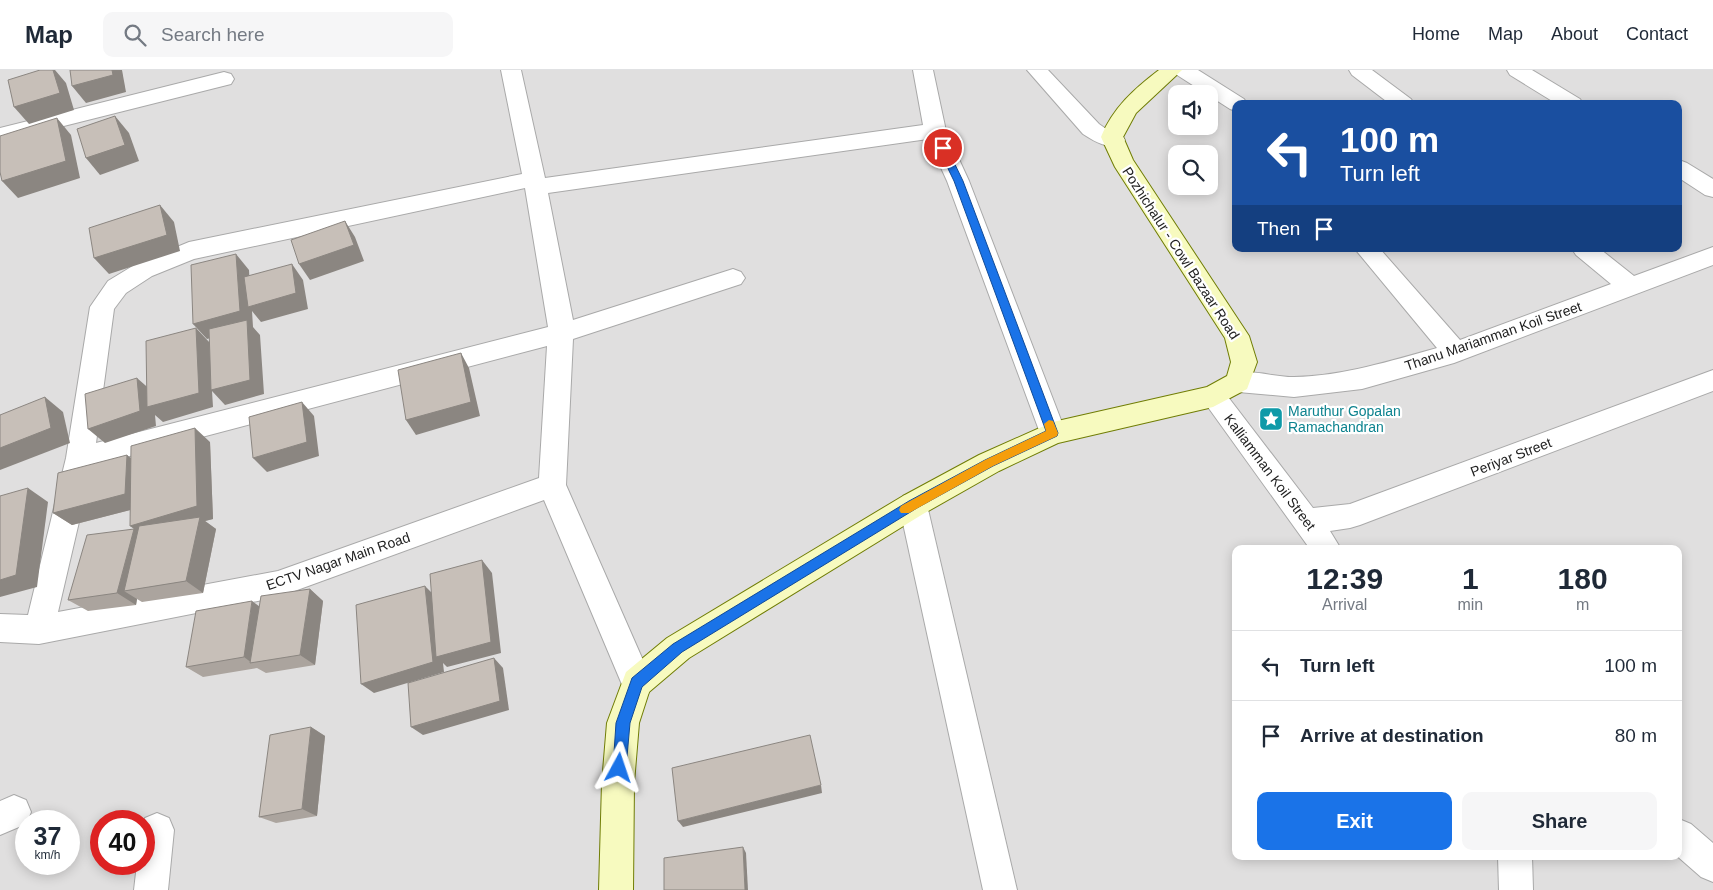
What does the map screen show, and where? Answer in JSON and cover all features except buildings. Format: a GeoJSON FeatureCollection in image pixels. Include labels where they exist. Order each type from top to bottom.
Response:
{"type":"FeatureCollection","features":[{"type":"Feature","properties":{"kind":"street"},"geometry":{"type":"LineString","coordinates":[[511,70],[535,183],[561,322],[552,485],[637,683]]}},
{"type":"Feature","properties":{"kind":"street"},"geometry":{"type":"LineString","coordinates":[[923,70],[935,131],[958,181],[1053,433]]}},
{"type":"Feature","properties":{"kind":"street"},"geometry":{"type":"LineString","coordinates":[[1037,70],[1091,129],[1101,136],[1114,140]]}},
{"type":"Feature","properties":{"kind":"street"},"geometry":{"type":"LineString","coordinates":[[1114,140],[1112,137],[1117,122],[1146,90],[1172,70]]}},
{"type":"Feature","properties":{"kind":"street"},"geometry":{"type":"LineString","coordinates":[[1184,70],[1232,101]]}},
{"type":"Feature","properties":{"kind":"street"},"geometry":{"type":"LineString","coordinates":[[1359,70],[1399,100]]}},
{"type":"Feature","properties":{"kind":"street"},"geometry":{"type":"LineString","coordinates":[[1517,70],[1566,100]]}},
{"type":"Feature","properties":{"kind":"street"},"geometry":{"type":"LineString","coordinates":[[0,135],[224,79]]}},
{"type":"Feature","properties":{"kind":"street"},"geometry":{"type":"LineString","coordinates":[[39,630],[80,458],[102,307],[117,288],[144,270],[190,251],[535,183],[935,131]]}},
{"type":"Feature","properties":{"kind":"street","name":"Pozhichalur - Cowl Bazaar Road"},"geometry":{"type":"LineString","coordinates":[[1114,140],[1123,162],[1237,336],[1244,362],[1238,382]]}},
{"type":"Feature","properties":{"kind":"street"},"geometry":{"type":"LineString","coordinates":[[1682,170],[1713,189]]}},
{"type":"Feature","properties":{"kind":"street"},"geometry":{"type":"LineString","coordinates":[[1370,252],[1455,352]]}},
{"type":"Feature","properties":{"kind":"street"},"geometry":{"type":"LineString","coordinates":[[1588,252],[1631,287]]}},
{"type":"Feature","properties":{"kind":"street","name":"Thanu Mariamman Koil Street"},"geometry":{"type":"LineString","coordinates":[[1238,382],[1294,388],[1362,378],[1455,352],[1713,256]]}},
{"type":"Feature","properties":{"kind":"street"},"geometry":{"type":"LineString","coordinates":[[80,458],[561,334],[733,278]]}},
{"type":"Feature","properties":{"kind":"street","name":"Periyar Street"},"geometry":{"type":"LineString","coordinates":[[1307,521],[1350,516],[1713,380]]}},
{"type":"Feature","properties":{"kind":"street"},"geometry":{"type":"LineString","coordinates":[[616,890],[618,783],[623,723],[637,683],[678,648],[913,505],[989,463],[1053,433],[1213,396],[1238,382]]}},
{"type":"Feature","properties":{"kind":"street","name":"Kalliamman Koil Street"},"geometry":{"type":"LineString","coordinates":[[1213,396],[1324,545]]}},
{"type":"Feature","properties":{"kind":"street","name":"ECTV Nagar Main Road"},"geometry":{"type":"LineString","coordinates":[[0,628],[39,630],[278,584],[552,485]]}},
{"type":"Feature","properties":{"kind":"street"},"geometry":{"type":"LineString","coordinates":[[913,505],[1000,890]]}},
{"type":"Feature","properties":{"kind":"street"},"geometry":{"type":"LineString","coordinates":[[151,890],[157,830]]}},
{"type":"Feature","properties":{"kind":"street"},"geometry":{"type":"LineString","coordinates":[[1682,839],[1713,865]]}},
{"type":"Feature","properties":{"kind":"street"},"geometry":{"type":"LineString","coordinates":[[1515,860],[1516,890]]}},
{"type":"Feature","properties":{"kind":"shaded area"},"geometry":{"type":"Polygon","coordinates":[[[0,70],[1713,70],[1713,890],[0,890],[0,70]]]}},
{"type":"Feature","properties":{"kind":"slow traffic"},"geometry":{"type":"LineString","coordinates":[[905,510],[989,463],[1053,433],[1049,424]]}},
{"type":"Feature","properties":{"kind":"place","name":"Maruthur Gopalan Ramachandran"},"geometry":{"type":"Point","coordinates":[1271,419]}},
{"type":"Feature","properties":{"kind":"route"},"geometry":{"type":"LineString","coordinates":[[619,768],[623,723],[637,683],[678,648],[913,505],[989,463],[1053,433],[958,181],[943,148]]}}]}
